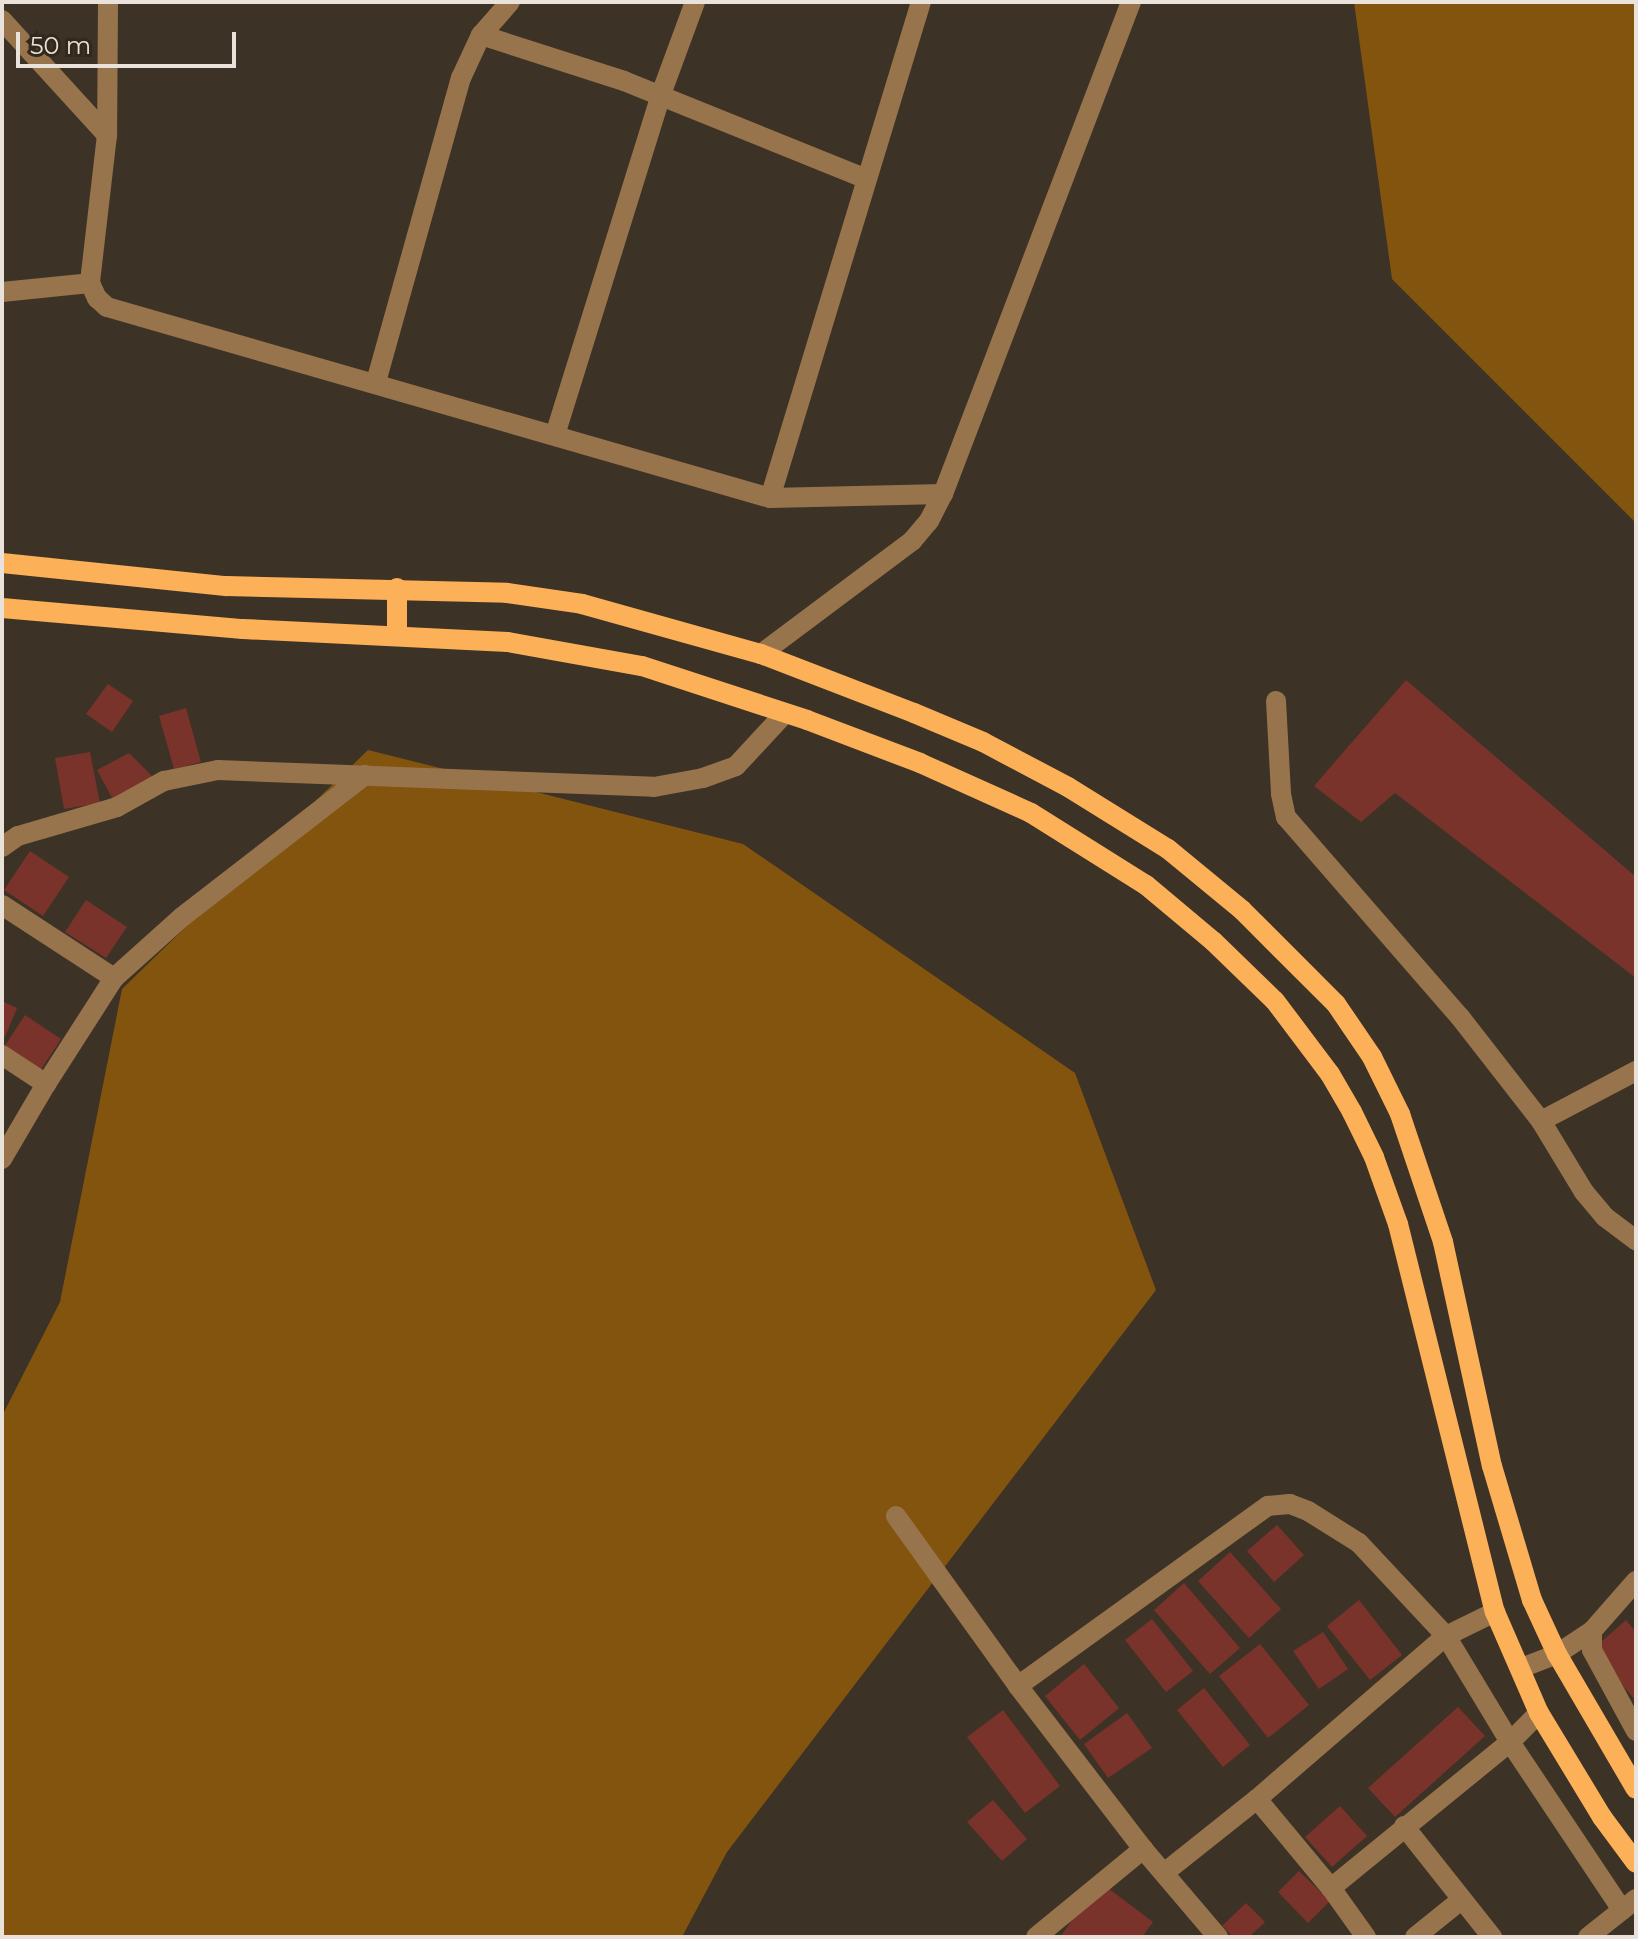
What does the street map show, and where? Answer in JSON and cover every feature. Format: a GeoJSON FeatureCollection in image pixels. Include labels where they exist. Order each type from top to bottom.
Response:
{"type":"FeatureCollection","features":[{"type":"Feature","properties":{"kind":"main road"},"geometry":{"type":"LineString","coordinates":[[2,563],[226,586],[507,593],[582,604],[761,654],[983,742],[1068,787],[1168,849],[1242,910],[1336,1004],[1372,1057],[1400,1114],[1443,1242],[1492,1466],[1532,1600],[1557,1654],[1636,1789]]}},
{"type":"Feature","properties":{"kind":"main road"},"geometry":{"type":"LineString","coordinates":[[397,588],[397,635]]}},
{"type":"Feature","properties":{"kind":"main road"},"geometry":{"type":"LineString","coordinates":[[2,608],[243,629],[508,642],[573,651],[642,666],[807,720],[920,763],[1031,813],[1146,885],[1213,941],[1275,1001],[1330,1074],[1374,1157],[1398,1224],[1495,1612],[1539,1713],[1602,1817],[1636,1863]]}},
{"type":"Feature","properties":{"kind":"street"},"geometry":{"type":"LineString","coordinates":[[108,2],[107,135],[90,283],[97,298],[107,307],[770,498],[943,494]]}},
{"type":"Feature","properties":{"kind":"street"},"geometry":{"type":"LineString","coordinates":[[376,382],[461,78],[481,35],[510,2]]}},
{"type":"Feature","properties":{"kind":"street"},"geometry":{"type":"LineString","coordinates":[[555,435],[660,97],[695,2]]}},
{"type":"Feature","properties":{"kind":"street"},"geometry":{"type":"LineString","coordinates":[[770,498],[921,2]]}},
{"type":"Feature","properties":{"kind":"street"},"geometry":{"type":"LineString","coordinates":[[761,654],[912,541],[929,521],[943,494],[1131,2]]}},
{"type":"Feature","properties":{"kind":"street"},"geometry":{"type":"LineString","coordinates":[[2,20],[107,135]]}},
{"type":"Feature","properties":{"kind":"street"},"geometry":{"type":"LineString","coordinates":[[481,35],[624,81],[866,179]]}},
{"type":"Feature","properties":{"kind":"street"},"geometry":{"type":"LineString","coordinates":[[2,292],[90,283]]}},
{"type":"Feature","properties":{"kind":"street"},"geometry":{"type":"LineString","coordinates":[[1276,701],[1281,794],[1286,817],[1460,1017],[1541,1121],[1584,1192],[1605,1217],[1636,1240]]}},
{"type":"Feature","properties":{"kind":"street"},"geometry":{"type":"LineString","coordinates":[[2,847],[18,836],[117,807],[164,781],[218,770],[654,787],[703,778],[736,766],[785,713]]}},
{"type":"Feature","properties":{"kind":"street"},"geometry":{"type":"LineString","coordinates":[[2,1159],[114,978],[182,917],[365,775]]}},
{"type":"Feature","properties":{"kind":"street"},"geometry":{"type":"LineString","coordinates":[[2,905],[114,978]]}},
{"type":"Feature","properties":{"kind":"street"},"geometry":{"type":"LineString","coordinates":[[2,1055],[46,1084]]}},
{"type":"Feature","properties":{"kind":"street"},"geometry":{"type":"LineString","coordinates":[[1541,1121],[1636,1071]]}},
{"type":"Feature","properties":{"kind":"street"},"geometry":{"type":"LineString","coordinates":[[1018,1686],[1268,1506],[1290,1504],[1308,1511],[1359,1543],[1446,1636],[1510,1742],[1629,1904],[1588,1937]]}},
{"type":"Feature","properties":{"kind":"street"},"geometry":{"type":"LineString","coordinates":[[896,1516],[1018,1686],[1143,1849],[1218,1937]]}},
{"type":"Feature","properties":{"kind":"street"},"geometry":{"type":"LineString","coordinates":[[1521,1668],[1557,1654],[1592,1631],[1636,1581]]}},
{"type":"Feature","properties":{"kind":"street"},"geometry":{"type":"LineString","coordinates":[[1164,1873],[1257,1799],[1446,1636],[1495,1612]]}},
{"type":"Feature","properties":{"kind":"street"},"geometry":{"type":"LineString","coordinates":[[1592,1631],[1592,1650],[1636,1731]]}},
{"type":"Feature","properties":{"kind":"street"},"geometry":{"type":"LineString","coordinates":[[1331,1888],[1510,1742],[1539,1713]]}},
{"type":"Feature","properties":{"kind":"street"},"geometry":{"type":"LineString","coordinates":[[1257,1799],[1331,1888],[1366,1937]]}},
{"type":"Feature","properties":{"kind":"street"},"geometry":{"type":"LineString","coordinates":[[1404,1826],[1492,1937]]}},
{"type":"Feature","properties":{"kind":"street"},"geometry":{"type":"LineString","coordinates":[[1036,1937],[1143,1849]]}},
{"type":"Feature","properties":{"kind":"street"},"geometry":{"type":"LineString","coordinates":[[1415,1937],[1461,1900]]}},
{"type":"Feature","properties":{"kind":"shaded area"},"geometry":{"type":"Polygon","coordinates":[[[1354,2],[1636,2],[1636,523],[1392,279],[1354,2]]]}},
{"type":"Feature","properties":{"kind":"shaded area"},"geometry":{"type":"Polygon","coordinates":[[[368,750],[743,844],[1075,1073],[1156,1290],[727,1852],[682,1937],[2,1937],[2,1416],[60,1302],[122,989],[368,750]]]}},
{"type":"Feature","properties":{"kind":"building"},"geometry":{"type":"Polygon","coordinates":[[[1406,680],[1636,877],[1636,978],[1395,793],[1361,822],[1314,786],[1406,680]]]}},
{"type":"Feature","properties":{"kind":"building"},"geometry":{"type":"Polygon","coordinates":[[[108,684],[133,701],[112,732],[86,714],[108,684]]]}},
{"type":"Feature","properties":{"kind":"building"},"geometry":{"type":"Polygon","coordinates":[[[186,708],[201,762],[174,769],[159,716],[186,708]]]}},
{"type":"Feature","properties":{"kind":"building"},"geometry":{"type":"Polygon","coordinates":[[[90,752],[100,803],[64,809],[55,758],[90,752]]]}},
{"type":"Feature","properties":{"kind":"building"},"geometry":{"type":"Polygon","coordinates":[[[129,753],[159,783],[117,807],[97,770],[129,753]]]}},
{"type":"Feature","properties":{"kind":"building"},"geometry":{"type":"Polygon","coordinates":[[[30,851],[69,877],[43,916],[4,890],[30,851]]]}},
{"type":"Feature","properties":{"kind":"building"},"geometry":{"type":"Polygon","coordinates":[[[86,900],[127,927],[106,958],[65,932],[86,900]]]}},
{"type":"Feature","properties":{"kind":"building"},"geometry":{"type":"Polygon","coordinates":[[[2,1001],[17,1008],[5,1037],[2,1035],[2,1001]]]}},
{"type":"Feature","properties":{"kind":"building"},"geometry":{"type":"Polygon","coordinates":[[[25,1015],[61,1039],[40,1071],[4,1047],[25,1015]]]}},
{"type":"Feature","properties":{"kind":"building"},"geometry":{"type":"Polygon","coordinates":[[[1277,1525],[1304,1555],[1274,1582],[1247,1551],[1277,1525]]]}},
{"type":"Feature","properties":{"kind":"building"},"geometry":{"type":"Polygon","coordinates":[[[1230,1552],[1281,1609],[1249,1638],[1198,1581],[1230,1552]]]}},
{"type":"Feature","properties":{"kind":"building"},"geometry":{"type":"Polygon","coordinates":[[[1184,1583],[1240,1648],[1210,1674],[1154,1610],[1184,1583]]]}},
{"type":"Feature","properties":{"kind":"building"},"geometry":{"type":"Polygon","coordinates":[[[1359,1600],[1402,1655],[1370,1680],[1327,1626],[1359,1600]]]}},
{"type":"Feature","properties":{"kind":"building"},"geometry":{"type":"Polygon","coordinates":[[[1152,1619],[1193,1671],[1166,1692],[1125,1640],[1152,1619]]]}},
{"type":"Feature","properties":{"kind":"building"},"geometry":{"type":"Polygon","coordinates":[[[1626,1620],[1636,1632],[1636,1701],[1592,1650],[1626,1620]]]}},
{"type":"Feature","properties":{"kind":"building"},"geometry":{"type":"Polygon","coordinates":[[[1323,1632],[1348,1669],[1319,1689],[1293,1651],[1323,1632]]]}},
{"type":"Feature","properties":{"kind":"building"},"geometry":{"type":"Polygon","coordinates":[[[1260,1644],[1309,1705],[1268,1738],[1219,1676],[1260,1644]]]}},
{"type":"Feature","properties":{"kind":"building"},"geometry":{"type":"Polygon","coordinates":[[[1084,1664],[1119,1708],[1080,1740],[1045,1696],[1084,1664]]]}},
{"type":"Feature","properties":{"kind":"building"},"geometry":{"type":"Polygon","coordinates":[[[1204,1688],[1250,1745],[1223,1767],[1177,1710],[1204,1688]]]}},
{"type":"Feature","properties":{"kind":"building"},"geometry":{"type":"Polygon","coordinates":[[[1458,1707],[1485,1736],[1395,1817],[1368,1788],[1458,1707]]]}},
{"type":"Feature","properties":{"kind":"building"},"geometry":{"type":"Polygon","coordinates":[[[1003,1710],[1060,1786],[1025,1813],[967,1737],[1003,1710]]]}},
{"type":"Feature","properties":{"kind":"building"},"geometry":{"type":"Polygon","coordinates":[[[1127,1713],[1152,1748],[1108,1778],[1084,1744],[1127,1713]]]}},
{"type":"Feature","properties":{"kind":"building"},"geometry":{"type":"Polygon","coordinates":[[[993,1800],[1027,1839],[1002,1861],[967,1822],[993,1800]]]}},
{"type":"Feature","properties":{"kind":"building"},"geometry":{"type":"Polygon","coordinates":[[[1340,1806],[1367,1836],[1332,1867],[1305,1837],[1340,1806]]]}},
{"type":"Feature","properties":{"kind":"building"},"geometry":{"type":"Polygon","coordinates":[[[1299,1871],[1330,1901],[1308,1923],[1278,1892],[1299,1871]]]}},
{"type":"Feature","properties":{"kind":"building"},"geometry":{"type":"Polygon","coordinates":[[[1100,1882],[1153,1922],[1142,1937],[1060,1937],[1100,1882]]]}},
{"type":"Feature","properties":{"kind":"building"},"geometry":{"type":"Polygon","coordinates":[[[1246,1903],[1265,1922],[1249,1937],[1233,1937],[1222,1926],[1246,1903]]]}}]}
